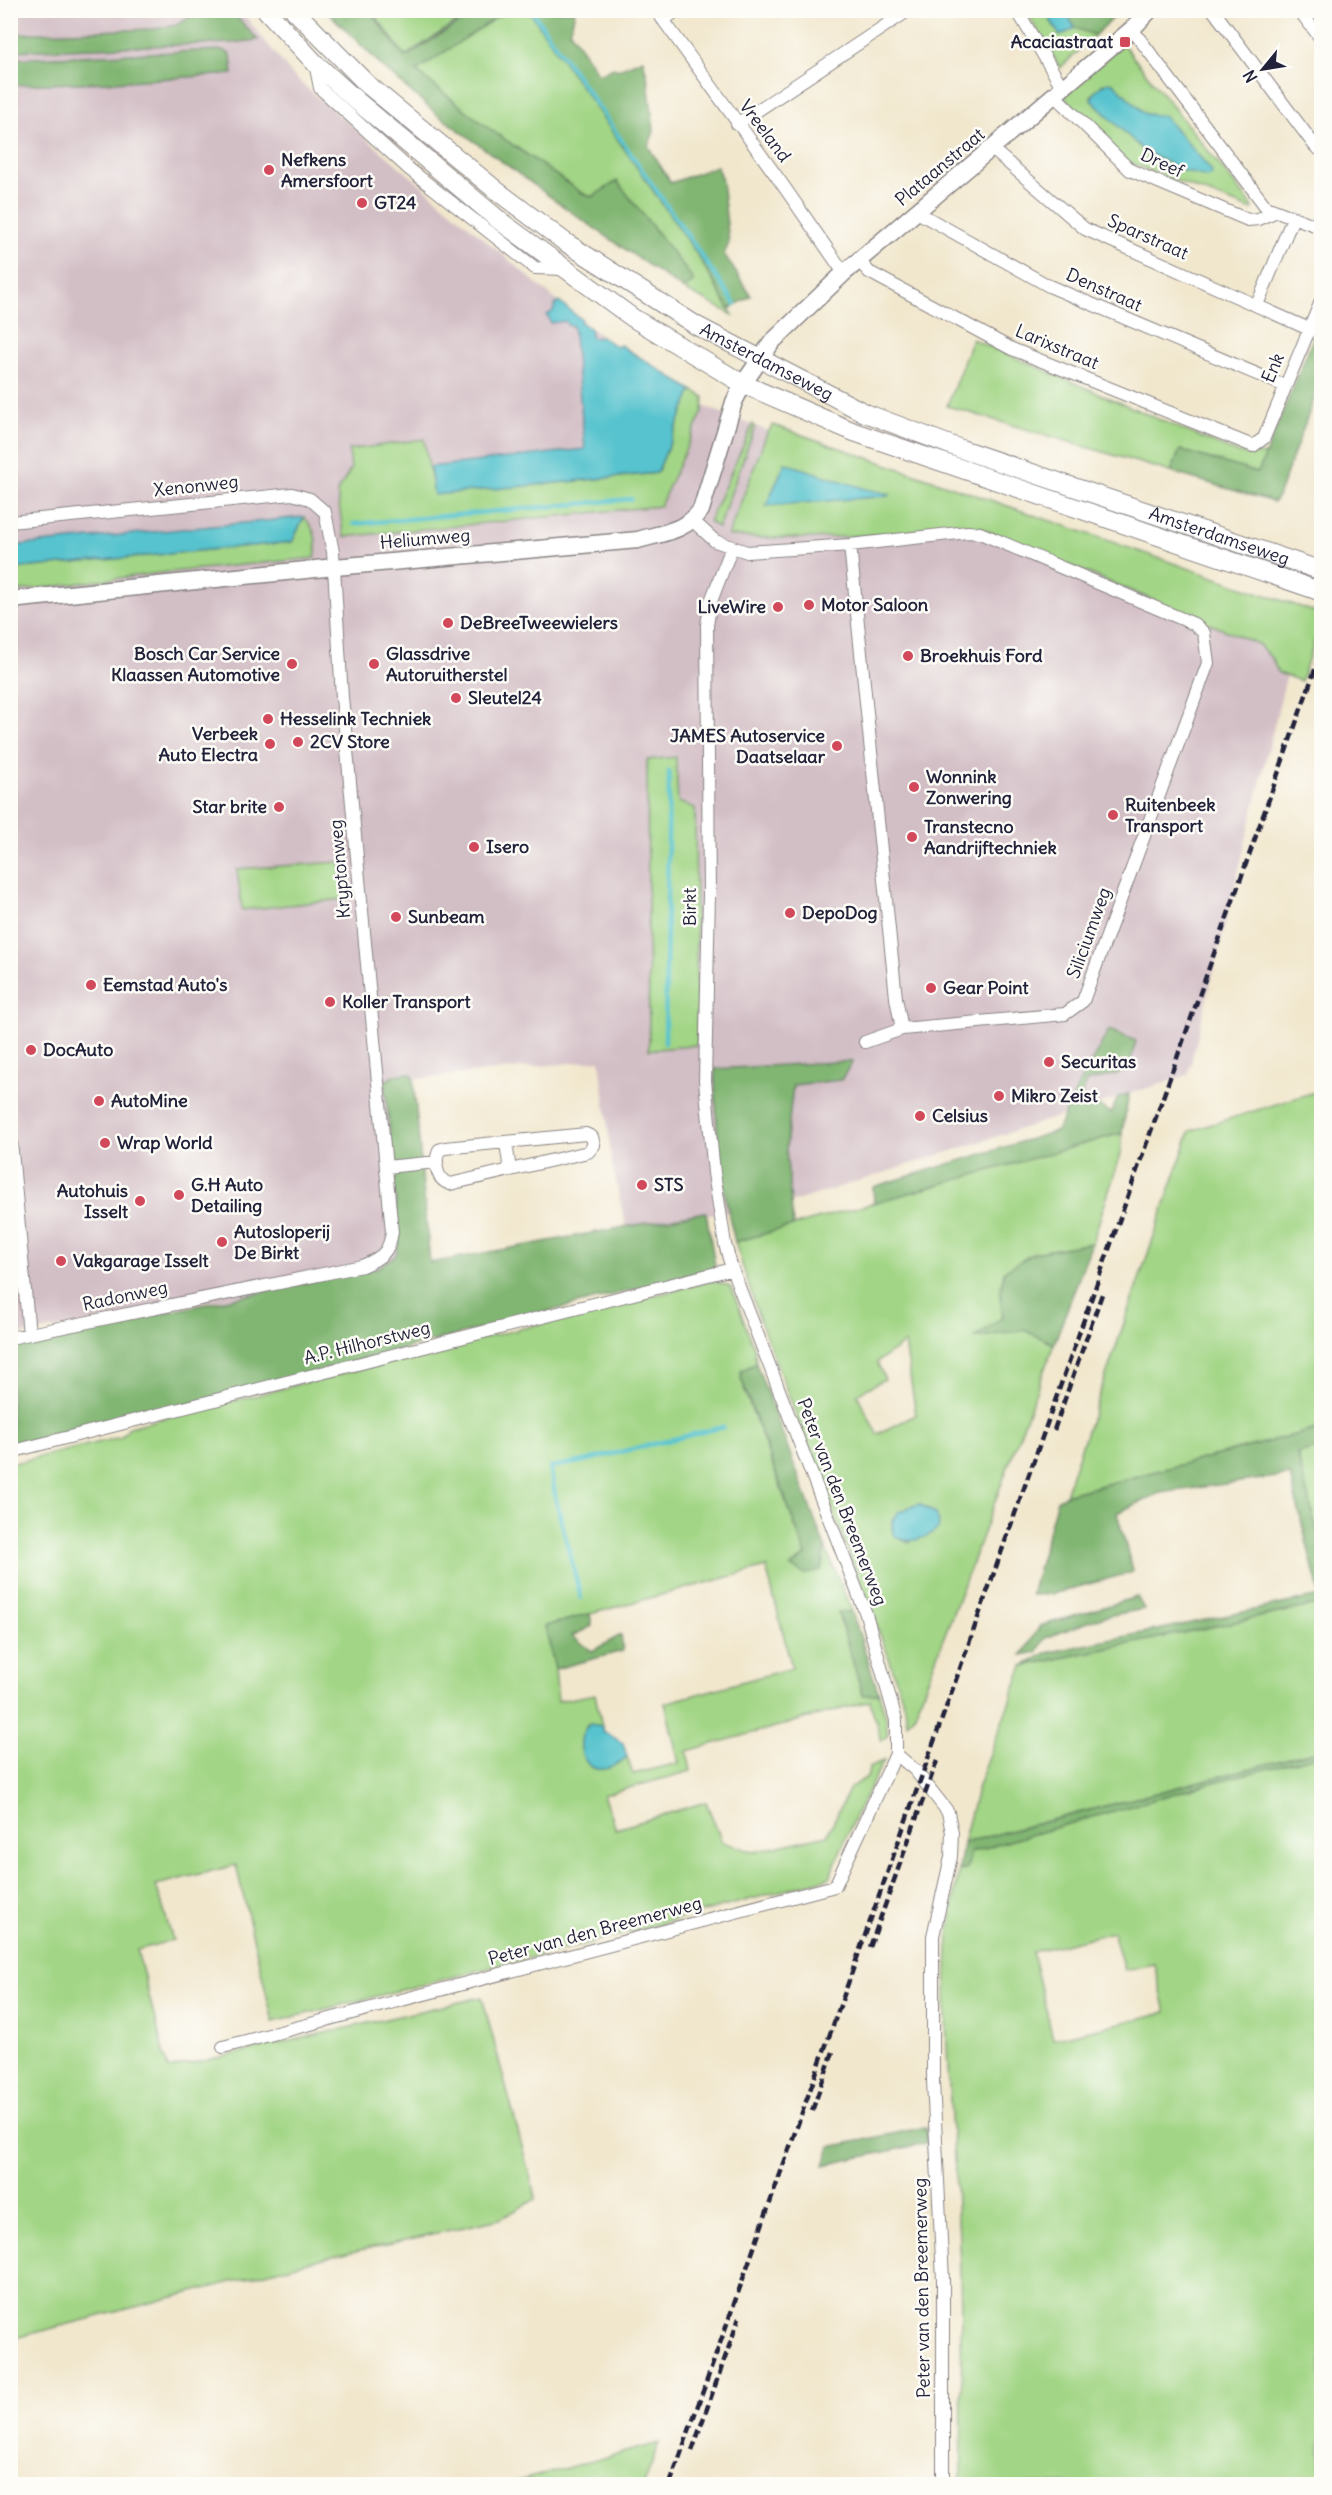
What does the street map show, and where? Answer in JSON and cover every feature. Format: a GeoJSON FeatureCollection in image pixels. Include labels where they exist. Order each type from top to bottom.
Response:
{"type":"FeatureCollection","features":[{"type":"Feature","properties":{"kind":"main road","name":"Amsterdamseweg"},"geometry":{"type":"LineString","coordinates":[[266,10],[315,63],[357,101],[500,221],[633,318],[743,384],[854,432],[1322,592]]}},
{"type":"Feature","properties":{"kind":"main road","name":"Amsterdamseweg"},"geometry":{"type":"LineString","coordinates":[[294,10],[367,84],[430,138],[506,198],[565,242],[697,326],[865,413],[961,449],[1322,570]]}},
{"type":"Feature","properties":{"kind":"street"},"geometry":{"type":"LineString","coordinates":[[660,15],[678,10]]}},
{"type":"Feature","properties":{"kind":"street"},"geometry":{"type":"LineString","coordinates":[[737,124],[909,10]]}},
{"type":"Feature","properties":{"kind":"street","name":"Dreef"},"geometry":{"type":"LineString","coordinates":[[1017,10],[1058,91],[1130,170],[1248,220],[1258,219],[1275,212]]}},
{"type":"Feature","properties":{"kind":"street","name":"Plataanstraat"},"geometry":{"type":"LineString","coordinates":[[743,384],[772,342],[844,273],[1132,29],[1150,10]]}},
{"type":"Feature","properties":{"kind":"street"},"geometry":{"type":"LineString","coordinates":[[1213,10],[1315,146],[1322,151]]}},
{"type":"Feature","properties":{"kind":"street"},"geometry":{"type":"LineString","coordinates":[[1299,10],[1322,40]]}},
{"type":"Feature","properties":{"kind":"street","name":"Vreeland"},"geometry":{"type":"LineString","coordinates":[[660,15],[844,273]]}},
{"type":"Feature","properties":{"kind":"street"},"geometry":{"type":"LineString","coordinates":[[1132,29],[1266,207],[1322,228]]}},
{"type":"Feature","properties":{"kind":"street","name":"Sparstraat"},"geometry":{"type":"LineString","coordinates":[[992,149],[1085,229],[1309,329]]}},
{"type":"Feature","properties":{"kind":"street","name":"Denstraat"},"geometry":{"type":"LineString","coordinates":[[917,212],[1050,286],[1285,386]]}},
{"type":"Feature","properties":{"kind":"street"},"geometry":{"type":"LineString","coordinates":[[1257,305],[1293,218]]}},
{"type":"Feature","properties":{"kind":"street","name":"Larixstraat"},"geometry":{"type":"LineString","coordinates":[[859,261],[869,272],[1012,349],[1253,446]]}},
{"type":"Feature","properties":{"kind":"street","name":"Enk"},"geometry":{"type":"LineString","coordinates":[[1253,446],[1264,438],[1322,299]]}},
{"type":"Feature","properties":{"kind":"street"},"geometry":{"type":"LineString","coordinates":[[693,521],[701,510],[734,402],[743,384]]}},
{"type":"Feature","properties":{"kind":"street","name":"Xenonweg"},"geometry":{"type":"LineString","coordinates":[[10,522],[292,494],[310,499],[325,512],[334,567]]}},
{"type":"Feature","properties":{"kind":"street","name":"Siliciumweg"},"geometry":{"type":"LineString","coordinates":[[693,521],[716,541],[747,552],[850,545],[968,532],[980,533],[1194,624],[1204,633],[1208,663],[1083,1001],[1065,1014],[903,1029],[865,1042]]}},
{"type":"Feature","properties":{"kind":"street","name":"Heliumweg"},"geometry":{"type":"LineString","coordinates":[[10,600],[334,567],[638,540],[677,529],[693,521]]}},
{"type":"Feature","properties":{"kind":"street"},"geometry":{"type":"LineString","coordinates":[[850,545],[896,998],[903,1029]]}},
{"type":"Feature","properties":{"kind":"street","name":"Birkt"},"geometry":{"type":"LineString","coordinates":[[732,547],[711,601],[706,625],[709,894],[705,1081],[714,1173],[725,1244],[732,1269]]}},
{"type":"Feature","properties":{"kind":"street","name":"Kryptonweg"},"geometry":{"type":"LineString","coordinates":[[334,567],[341,685],[392,1232],[386,1254]]}},
{"type":"Feature","properties":{"kind":"street"},"geometry":{"type":"LineString","coordinates":[[10,1130],[29,1334]]}},
{"type":"Feature","properties":{"kind":"street"},"geometry":{"type":"LineString","coordinates":[[586,1134],[594,1140],[593,1148],[588,1152],[450,1184],[443,1182],[439,1176],[437,1162],[439,1150],[506,1143],[586,1134]]}},
{"type":"Feature","properties":{"kind":"street"},"geometry":{"type":"LineString","coordinates":[[506,1143],[510,1170]]}},
{"type":"Feature","properties":{"kind":"street"},"geometry":{"type":"LineString","coordinates":[[386,1167],[437,1162]]}},
{"type":"Feature","properties":{"kind":"street","name":"Radonweg"},"geometry":{"type":"LineString","coordinates":[[10,1338],[362,1266],[386,1254]]}},
{"type":"Feature","properties":{"kind":"street","name":"A.P. Hilhorstweg"},"geometry":{"type":"LineString","coordinates":[[10,1452],[732,1269]]}},
{"type":"Feature","properties":{"kind":"street","name":"Peter van den Breemerweg"},"geometry":{"type":"LineString","coordinates":[[223,2047],[835,1886],[896,1754],[896,1720],[866,1614],[732,1269]]}},
{"type":"Feature","properties":{"kind":"street","name":"Peter van den Breemerweg"},"geometry":{"type":"LineString","coordinates":[[896,1754],[915,1770],[948,1812],[952,1833],[951,1857],[933,1936],[933,2081],[943,2280],[943,2484]]}},
{"type":"Feature","properties":{"kind":"shaded area"},"geometry":{"type":"Polygon","coordinates":[[[11,11],[241,11],[294,77],[583,323],[701,405],[773,433],[743,537],[941,513],[1296,637],[1188,1075],[790,1203],[626,1227],[612,1164],[600,1060],[414,1079],[430,1263],[11,1336],[11,11]]]}},
{"type":"Feature","properties":{"kind":"green space"},"geometry":{"type":"Polygon","coordinates":[[[199,11],[231,11],[258,40],[11,51],[11,34],[154,29],[177,25],[199,11]]]}},
{"type":"Feature","properties":{"kind":"green space"},"geometry":{"type":"Polygon","coordinates":[[[327,11],[370,11],[405,57],[477,11],[506,11],[416,71],[487,127],[582,193],[592,197],[617,181],[693,279],[693,282],[683,289],[571,212],[438,115],[387,71],[327,11]]]}},
{"type":"Feature","properties":{"kind":"green space"},"geometry":{"type":"Polygon","coordinates":[[[372,11],[473,11],[405,56],[372,11]]]}},
{"type":"Feature","properties":{"kind":"green space"},"geometry":{"type":"Polygon","coordinates":[[[506,11],[529,11],[699,257],[733,315],[683,289],[693,282],[603,192],[592,197],[582,193],[487,127],[416,71],[506,11]]]}},
{"type":"Feature","properties":{"kind":"green space"},"geometry":{"type":"Polygon","coordinates":[[[529,11],[575,11],[570,31],[598,74],[614,68],[617,70],[643,59],[654,132],[648,146],[671,183],[717,166],[722,181],[729,243],[724,254],[751,296],[729,309],[699,257],[529,11]]]}},
{"type":"Feature","properties":{"kind":"green space"},"geometry":{"type":"Polygon","coordinates":[[[1026,11],[1045,11],[1060,36],[1075,28],[1095,35],[1060,68],[1026,11]]]}},
{"type":"Feature","properties":{"kind":"green space"},"geometry":{"type":"Polygon","coordinates":[[[1065,11],[1121,11],[1095,35],[1075,28],[1065,11]]]}},
{"type":"Feature","properties":{"kind":"green space"},"geometry":{"type":"Polygon","coordinates":[[[1122,43],[1253,207],[1252,210],[1125,161],[1063,96],[1122,43]],[[1103,84],[1091,96],[1091,100],[1143,150],[1156,158],[1211,170],[1164,116],[1145,114],[1137,106],[1103,84]]]}},
{"type":"Feature","properties":{"kind":"green space"},"geometry":{"type":"Polygon","coordinates":[[[223,50],[231,55],[233,74],[113,82],[11,85],[11,59],[223,50]]]}},
{"type":"Feature","properties":{"kind":"green space"},"geometry":{"type":"Polygon","coordinates":[[[1321,319],[1321,380],[1274,502],[1171,472],[1180,450],[1258,473],[1321,319]]]}},
{"type":"Feature","properties":{"kind":"green space"},"geometry":{"type":"Polygon","coordinates":[[[972,339],[1235,452],[1248,455],[1266,454],[1258,473],[1180,450],[1171,472],[947,406],[972,339]]]}},
{"type":"Feature","properties":{"kind":"green space"},"geometry":{"type":"Polygon","coordinates":[[[692,390],[704,397],[703,411],[660,506],[344,537],[337,492],[351,469],[349,450],[424,439],[434,494],[657,473],[692,390]]]}},
{"type":"Feature","properties":{"kind":"green space"},"geometry":{"type":"Polygon","coordinates":[[[753,424],[755,427],[718,528],[709,521],[753,424]]]}},
{"type":"Feature","properties":{"kind":"green space"},"geometry":{"type":"Polygon","coordinates":[[[773,425],[1321,614],[1321,622],[1301,681],[1278,673],[1272,659],[1258,644],[980,528],[964,526],[876,535],[816,538],[728,536],[767,433],[773,425]]]}},
{"type":"Feature","properties":{"kind":"green space"},"geometry":{"type":"Polygon","coordinates":[[[304,517],[315,536],[315,558],[160,573],[11,592],[10,569],[292,542],[304,517]]]}},
{"type":"Feature","properties":{"kind":"green space"},"geometry":{"type":"Polygon","coordinates":[[[1167,527],[1307,574],[1306,578],[1165,531],[1167,527]]]}},
{"type":"Feature","properties":{"kind":"green space"},"geometry":{"type":"Polygon","coordinates":[[[676,757],[678,802],[695,808],[697,1045],[649,1050],[647,760],[676,757]]]}},
{"type":"Feature","properties":{"kind":"green space"},"geometry":{"type":"Polygon","coordinates":[[[340,862],[344,899],[242,910],[237,869],[340,862]]]}},
{"type":"Feature","properties":{"kind":"green space"},"geometry":{"type":"Polygon","coordinates":[[[1109,1030],[1136,1041],[1128,1071],[1086,1082],[1081,1096],[1111,1113],[1118,1097],[1129,1094],[1122,1133],[874,1203],[873,1187],[1057,1131],[1077,1088],[1109,1030]]]}},
{"type":"Feature","properties":{"kind":"green space"},"geometry":{"type":"Polygon","coordinates":[[[853,1061],[841,1080],[793,1085],[786,1148],[793,1226],[735,1242],[720,1156],[715,1069],[853,1061]]]}},
{"type":"Feature","properties":{"kind":"green space"},"geometry":{"type":"Polygon","coordinates":[[[408,1073],[413,1075],[430,1263],[706,1212],[715,1266],[709,1270],[11,1450],[11,1345],[377,1268],[396,1255],[399,1241],[385,1081],[395,1075],[408,1073]]]}},
{"type":"Feature","properties":{"kind":"green space"},"geometry":{"type":"Polygon","coordinates":[[[1321,1090],[1321,1428],[1065,1495],[1190,1131],[1321,1090]]]}},
{"type":"Feature","properties":{"kind":"green space"},"geometry":{"type":"Polygon","coordinates":[[[1122,1133],[1122,1151],[1092,1243],[1034,1253],[1000,1295],[1003,1317],[975,1338],[1024,1330],[1054,1344],[915,1714],[907,1723],[905,1707],[889,1658],[759,1318],[735,1242],[1122,1133]],[[905,1343],[877,1362],[885,1379],[857,1394],[877,1434],[916,1415],[905,1343]],[[919,1504],[909,1507],[892,1521],[892,1531],[901,1540],[910,1542],[936,1514],[919,1504]]]}},
{"type":"Feature","properties":{"kind":"green space"},"geometry":{"type":"Polygon","coordinates":[[[1092,1243],[1054,1344],[1024,1330],[974,1338],[1003,1317],[1000,1295],[1004,1271],[1034,1253],[1092,1243]]]}},
{"type":"Feature","properties":{"kind":"green space"},"geometry":{"type":"Polygon","coordinates":[[[712,1281],[727,1285],[732,1289],[755,1351],[756,1363],[741,1371],[745,1392],[806,1555],[791,1567],[821,1570],[825,1547],[852,1612],[838,1613],[863,1695],[879,1694],[886,1717],[888,1735],[881,1741],[870,1701],[687,1751],[691,1771],[603,1795],[616,1829],[706,1802],[722,1842],[754,1852],[827,1835],[850,1788],[867,1777],[870,1767],[884,1760],[856,1814],[829,1878],[601,1940],[273,2022],[236,1865],[156,1885],[173,1940],[137,1950],[168,2069],[482,1997],[536,2199],[500,2219],[324,2258],[11,2339],[10,1464],[121,1437],[129,1427],[712,1281]],[[766,1567],[545,1626],[555,1669],[558,1701],[595,1694],[602,1726],[587,1725],[583,1738],[583,1749],[585,1759],[597,1768],[606,1769],[627,1757],[633,1774],[679,1763],[665,1703],[792,1668],[766,1567]]]}},
{"type":"Feature","properties":{"kind":"green space"},"geometry":{"type":"Polygon","coordinates":[[[756,1363],[825,1547],[821,1570],[804,1574],[791,1567],[806,1555],[741,1378],[741,1371],[756,1363]]]}},
{"type":"Feature","properties":{"kind":"green space"},"geometry":{"type":"Polygon","coordinates":[[[1321,1428],[1321,1448],[1297,1454],[1321,1546],[1321,1604],[1023,1666],[1046,1653],[1320,1596],[1290,1475],[1160,1493],[1117,1513],[1133,1572],[1052,1594],[1031,1595],[1057,1500],[1065,1495],[1321,1428]]]}},
{"type":"Feature","properties":{"kind":"green space"},"geometry":{"type":"Polygon","coordinates":[[[1321,1448],[1321,1546],[1297,1454],[1321,1448]]]}},
{"type":"Feature","properties":{"kind":"green space"},"geometry":{"type":"Polygon","coordinates":[[[1137,1597],[1144,1609],[1102,1617],[1045,1638],[1037,1652],[1022,1655],[1040,1626],[1137,1597]]]}},
{"type":"Feature","properties":{"kind":"green space"},"geometry":{"type":"Polygon","coordinates":[[[1321,1604],[1321,1750],[963,1843],[978,1786],[1023,1666],[1321,1604]]]}},
{"type":"Feature","properties":{"kind":"green space"},"geometry":{"type":"Polygon","coordinates":[[[838,1612],[852,1612],[879,1694],[863,1695],[838,1612]]]}},
{"type":"Feature","properties":{"kind":"green space"},"geometry":{"type":"Polygon","coordinates":[[[590,1614],[592,1626],[572,1636],[592,1651],[621,1635],[623,1651],[555,1669],[545,1626],[590,1614]]]}},
{"type":"Feature","properties":{"kind":"green space"},"geometry":{"type":"Polygon","coordinates":[[[1321,1750],[1321,1755],[1210,1783],[971,1852],[967,1868],[959,1871],[963,1843],[1321,1750]]]}},
{"type":"Feature","properties":{"kind":"green space"},"geometry":{"type":"Polygon","coordinates":[[[1321,1755],[1321,2484],[962,2484],[960,2253],[949,2089],[946,2001],[947,1958],[959,1871],[967,1868],[971,1852],[1210,1783],[1321,1755]],[[1113,1932],[1032,1952],[1053,2039],[1166,2012],[1154,1964],[1124,1970],[1113,1932]]]}},
{"type":"Feature","properties":{"kind":"green space"},"geometry":{"type":"Polygon","coordinates":[[[926,2127],[927,2143],[824,2165],[830,2147],[926,2127]]]}},
{"type":"Feature","properties":{"kind":"green space"},"geometry":{"type":"Polygon","coordinates":[[[659,2443],[644,2484],[507,2484],[659,2443]]]}},
{"type":"Feature","properties":{"kind":"water"},"geometry":{"type":"Polygon","coordinates":[[[1045,11],[1065,11],[1075,28],[1060,36],[1045,11]]]}},
{"type":"Feature","properties":{"kind":"water"},"geometry":{"type":"Polygon","coordinates":[[[1108,82],[1113,83],[1145,114],[1164,116],[1211,170],[1212,175],[1207,177],[1184,171],[1143,150],[1091,100],[1096,90],[1108,82]]]}},
{"type":"Feature","properties":{"kind":"water"},"geometry":{"type":"Polygon","coordinates":[[[559,302],[581,319],[581,322],[590,329],[592,338],[602,337],[617,347],[620,345],[692,390],[657,473],[434,495],[430,467],[585,449],[573,326],[567,325],[566,321],[551,323],[547,315],[559,302]]]}},
{"type":"Feature","properties":{"kind":"water"},"geometry":{"type":"Polygon","coordinates":[[[785,463],[866,489],[890,494],[889,496],[766,506],[785,463]]]}},
{"type":"Feature","properties":{"kind":"water"},"geometry":{"type":"Polygon","coordinates":[[[304,517],[292,542],[11,569],[11,546],[304,517]]]}},
{"type":"Feature","properties":{"kind":"water"},"geometry":{"type":"Polygon","coordinates":[[[919,1504],[936,1514],[939,1522],[938,1529],[916,1540],[898,1538],[893,1534],[892,1521],[898,1512],[919,1504]]]}},
{"type":"Feature","properties":{"kind":"water"},"geometry":{"type":"Polygon","coordinates":[[[590,1724],[602,1726],[603,1731],[623,1743],[627,1757],[612,1767],[601,1769],[591,1767],[581,1751],[584,1731],[590,1724]]]}},
{"type":"Feature","properties":{"kind":"waterway"},"geometry":{"type":"LineString","coordinates":[[531,10],[735,304]]}},
{"type":"Feature","properties":{"kind":"waterway"},"geometry":{"type":"LineString","coordinates":[[354,524],[631,499]]}},
{"type":"Feature","properties":{"kind":"waterway"},"geometry":{"type":"LineString","coordinates":[[665,1043],[669,771]]}},
{"type":"Feature","properties":{"kind":"waterway"},"geometry":{"type":"LineString","coordinates":[[581,1598],[550,1467],[580,1462],[723,1427]]}},
{"type":"Feature","properties":{"kind":"railway"},"geometry":{"type":"LineString","coordinates":[[670,2484],[1322,650]]}},
{"type":"Feature","properties":{"kind":"railway"},"geometry":{"type":"LineString","coordinates":[[1054,1430],[1102,1294]]}},
{"type":"Feature","properties":{"kind":"railway"},"geometry":{"type":"LineString","coordinates":[[870,1947],[938,1758]]}},
{"type":"Feature","properties":{"kind":"railway"},"geometry":{"type":"LineString","coordinates":[[812,2111],[833,2052]]}},
{"type":"Feature","properties":{"kind":"railway"},"geometry":{"type":"LineString","coordinates":[[692,2451],[739,2318]]}},
{"type":"Feature","properties":{"kind":"place","name":"Acaciastraat"},"geometry":{"type":"Point","coordinates":[1125,42]}},
{"type":"Feature","properties":{"kind":"place","name":"Nefkens Amersfoort"},"geometry":{"type":"Point","coordinates":[269,170]}},
{"type":"Feature","properties":{"kind":"place","name":"GT24"},"geometry":{"type":"Point","coordinates":[362,203]}},
{"type":"Feature","properties":{"kind":"place","name":"Motor Saloon"},"geometry":{"type":"Point","coordinates":[809,605]}},
{"type":"Feature","properties":{"kind":"place","name":"LiveWire"},"geometry":{"type":"Point","coordinates":[778,607]}},
{"type":"Feature","properties":{"kind":"place","name":"DeBreeTweewielers"},"geometry":{"type":"Point","coordinates":[448,623]}},
{"type":"Feature","properties":{"kind":"place","name":"Broekhuis Ford"},"geometry":{"type":"Point","coordinates":[908,656]}},
{"type":"Feature","properties":{"kind":"place","name":"Bosch Car Service Klaassen Automotive"},"geometry":{"type":"Point","coordinates":[292,664]}},
{"type":"Feature","properties":{"kind":"place","name":"Glassdrive Autoruitherstel"},"geometry":{"type":"Point","coordinates":[374,664]}},
{"type":"Feature","properties":{"kind":"place","name":"Sleutel24"},"geometry":{"type":"Point","coordinates":[456,698]}},
{"type":"Feature","properties":{"kind":"place","name":"Hesselink Techniek"},"geometry":{"type":"Point","coordinates":[268,719]}},
{"type":"Feature","properties":{"kind":"place","name":"2CV Store"},"geometry":{"type":"Point","coordinates":[298,742]}},
{"type":"Feature","properties":{"kind":"place","name":"Verbeek Auto Electra"},"geometry":{"type":"Point","coordinates":[270,744]}},
{"type":"Feature","properties":{"kind":"place","name":"JAMES Autoservice Daatselaar"},"geometry":{"type":"Point","coordinates":[837,746]}},
{"type":"Feature","properties":{"kind":"place","name":"Wonnink Zonwering"},"geometry":{"type":"Point","coordinates":[914,787]}},
{"type":"Feature","properties":{"kind":"place","name":"Star brite"},"geometry":{"type":"Point","coordinates":[279,807]}},
{"type":"Feature","properties":{"kind":"place","name":"Ruitenbeek Transport"},"geometry":{"type":"Point","coordinates":[1113,815]}},
{"type":"Feature","properties":{"kind":"place","name":"Transtecno Aandrijftechniek"},"geometry":{"type":"Point","coordinates":[912,837]}},
{"type":"Feature","properties":{"kind":"place","name":"Isero"},"geometry":{"type":"Point","coordinates":[474,847]}},
{"type":"Feature","properties":{"kind":"place","name":"DepoDog"},"geometry":{"type":"Point","coordinates":[790,913]}},
{"type":"Feature","properties":{"kind":"place","name":"Sunbeam"},"geometry":{"type":"Point","coordinates":[396,917]}},
{"type":"Feature","properties":{"kind":"place","name":"Eemstad Auto's"},"geometry":{"type":"Point","coordinates":[91,985]}},
{"type":"Feature","properties":{"kind":"place","name":"Gear Point"},"geometry":{"type":"Point","coordinates":[931,988]}},
{"type":"Feature","properties":{"kind":"place","name":"Koller Transport"},"geometry":{"type":"Point","coordinates":[330,1002]}},
{"type":"Feature","properties":{"kind":"place","name":"DocAuto"},"geometry":{"type":"Point","coordinates":[31,1050]}},
{"type":"Feature","properties":{"kind":"place","name":"Securitas"},"geometry":{"type":"Point","coordinates":[1049,1062]}},
{"type":"Feature","properties":{"kind":"place","name":"Mikro Zeist"},"geometry":{"type":"Point","coordinates":[999,1096]}},
{"type":"Feature","properties":{"kind":"place","name":"AutoMine"},"geometry":{"type":"Point","coordinates":[99,1101]}},
{"type":"Feature","properties":{"kind":"place","name":"Celsius"},"geometry":{"type":"Point","coordinates":[920,1116]}},
{"type":"Feature","properties":{"kind":"place","name":"Wrap World"},"geometry":{"type":"Point","coordinates":[105,1143]}},
{"type":"Feature","properties":{"kind":"place","name":"STS"},"geometry":{"type":"Point","coordinates":[642,1185]}},
{"type":"Feature","properties":{"kind":"place","name":"G.H Auto Detailing"},"geometry":{"type":"Point","coordinates":[179,1195]}},
{"type":"Feature","properties":{"kind":"place","name":"Autohuis Isselt"},"geometry":{"type":"Point","coordinates":[140,1201]}},
{"type":"Feature","properties":{"kind":"place","name":"Autosloperij De Birkt"},"geometry":{"type":"Point","coordinates":[222,1242]}},
{"type":"Feature","properties":{"kind":"place","name":"Vakgarage Isselt"},"geometry":{"type":"Point","coordinates":[61,1261]}}]}
